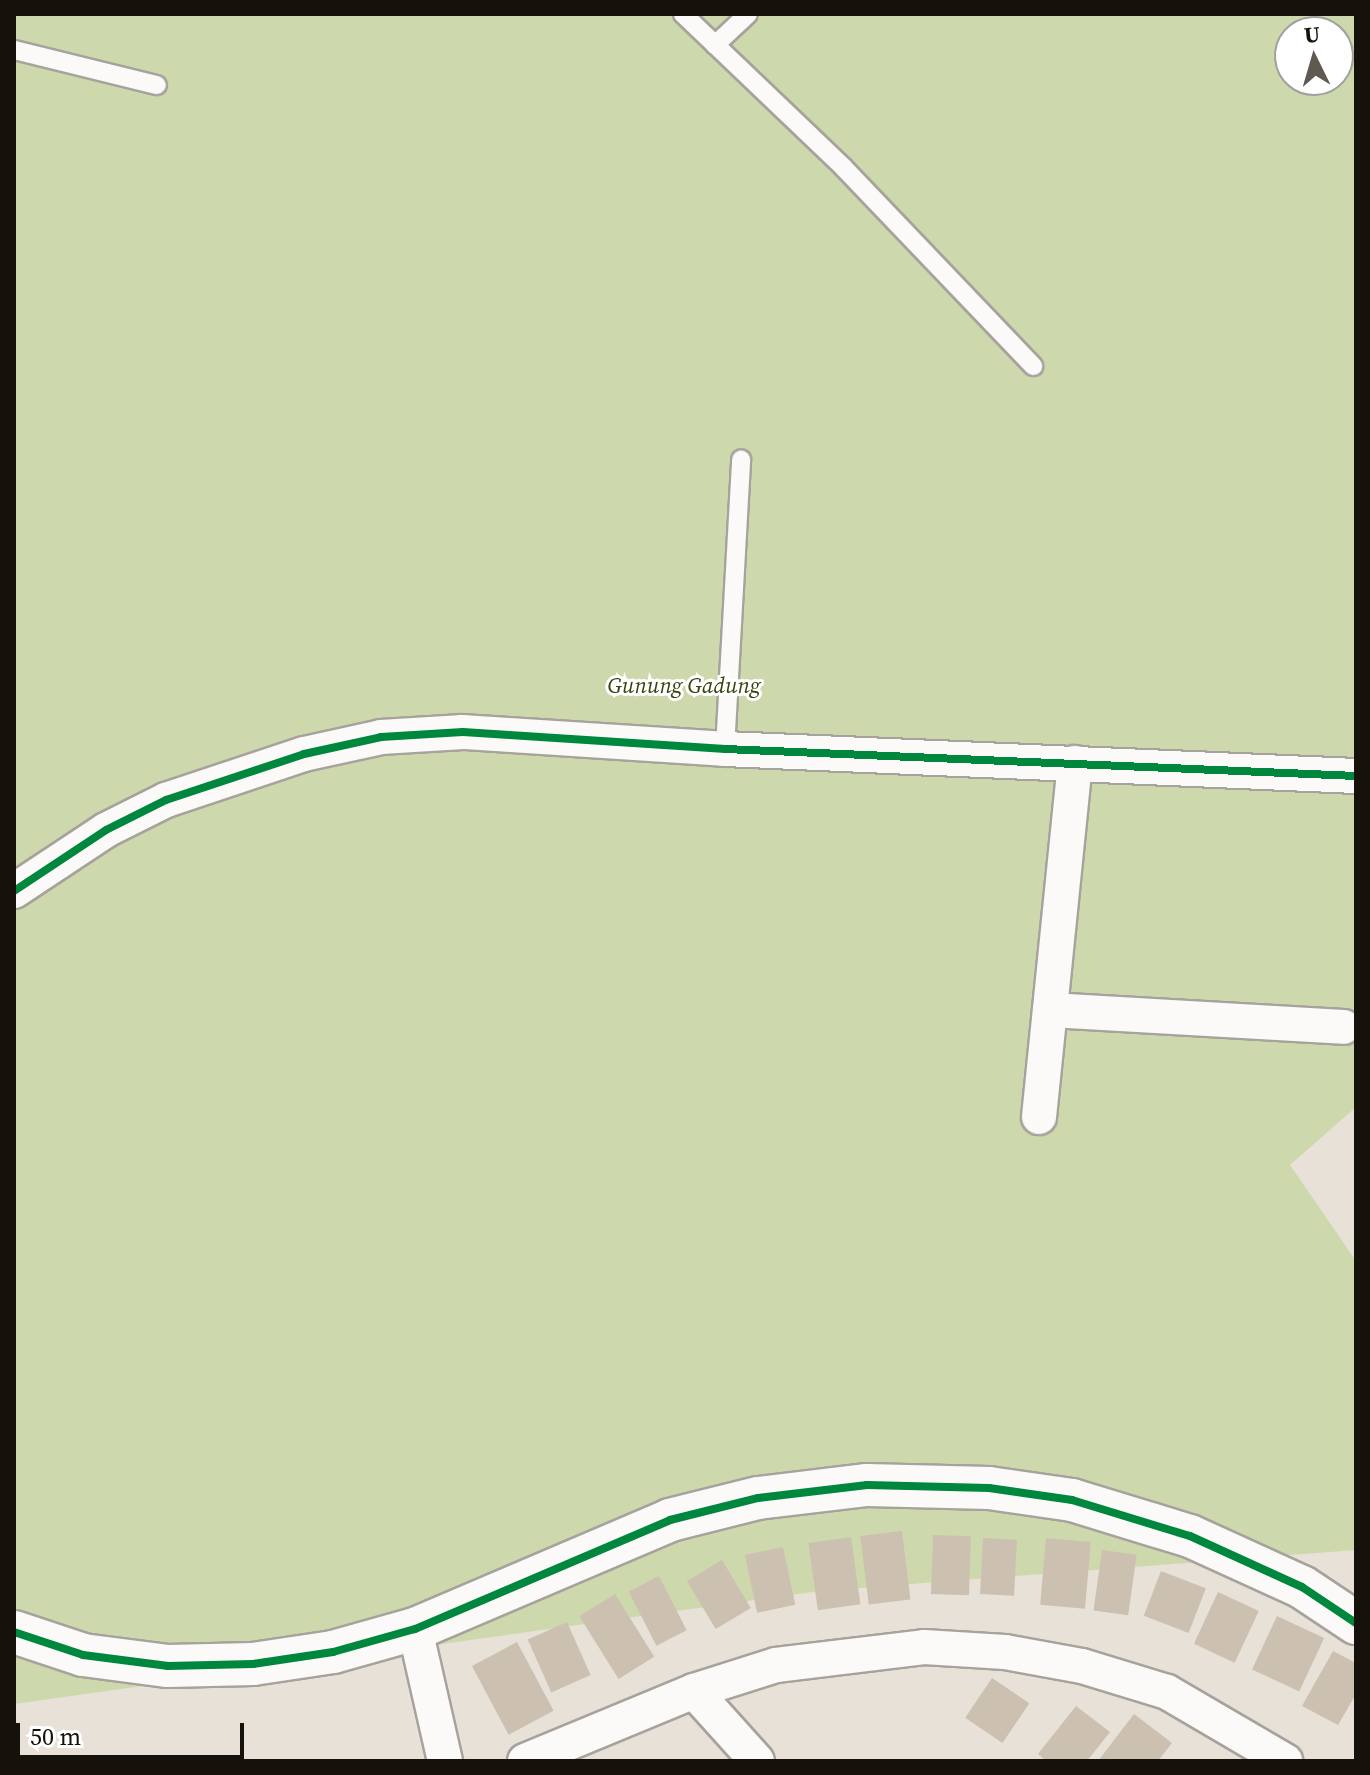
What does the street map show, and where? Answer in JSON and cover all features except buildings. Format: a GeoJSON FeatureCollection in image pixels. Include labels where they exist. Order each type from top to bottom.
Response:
{"type":"FeatureCollection","features":[{"type":"Feature","properties":{"kind":"street"},"geometry":{"type":"LineString","coordinates":[[14,891],[106,830],[166,800],[304,754],[381,737],[463,732],[725,749],[1356,776]]}},
{"type":"Feature","properties":{"kind":"street"},"geometry":{"type":"LineString","coordinates":[[1039,1117],[1075,763]]}},
{"type":"Feature","properties":{"kind":"street"},"geometry":{"type":"LineString","coordinates":[[1050,1010],[1344,1027]]}},
{"type":"Feature","properties":{"kind":"street"},"geometry":{"type":"LineString","coordinates":[[14,1632],[83,1655],[168,1666],[253,1664],[333,1652],[415,1629],[670,1520],[758,1498],[867,1485],[989,1488],[1072,1500],[1190,1536],[1302,1587],[1356,1623]]}},
{"type":"Feature","properties":{"kind":"street"},"geometry":{"type":"LineString","coordinates":[[415,1629],[445,1761]]}},
{"type":"Feature","properties":{"kind":"street"},"geometry":{"type":"LineString","coordinates":[[525,1761],[694,1691],[776,1665],[852,1652],[924,1647],[1005,1652],[1082,1666],[1167,1692],[1285,1761]]}},
{"type":"Feature","properties":{"kind":"street"},"geometry":{"type":"LineString","coordinates":[[694,1691],[757,1761]]}},
{"type":"Feature","properties":{"kind":"lane"},"geometry":{"type":"LineString","coordinates":[[683,14],[844,168],[1033,366]]}},
{"type":"Feature","properties":{"kind":"lane"},"geometry":{"type":"LineString","coordinates":[[715,45],[748,14]]}},
{"type":"Feature","properties":{"kind":"lane"},"geometry":{"type":"LineString","coordinates":[[14,50],[157,85]]}},
{"type":"Feature","properties":{"kind":"lane"},"geometry":{"type":"LineString","coordinates":[[725,749],[741,459]]}},
{"type":"Feature","properties":{"kind":"green space","name":"Gunung Gadung"},"geometry":{"type":"Polygon","coordinates":[[[14,14],[1356,14],[1356,1107],[1290,1165],[1356,1261],[1356,1550],[820,1591],[14,1704],[14,14]]]}},
{"type":"Feature","properties":{"kind":"cycle path"},"geometry":{"type":"LineString","coordinates":[[14,891],[106,830],[166,800],[304,754],[381,737],[463,732],[725,749],[1356,776]]}},
{"type":"Feature","properties":{"kind":"cycle path"},"geometry":{"type":"LineString","coordinates":[[14,1632],[83,1655],[168,1666],[253,1664],[333,1652],[415,1629],[670,1520],[758,1498],[867,1485],[989,1488],[1072,1500],[1190,1536],[1302,1587],[1356,1623]]}}]}
